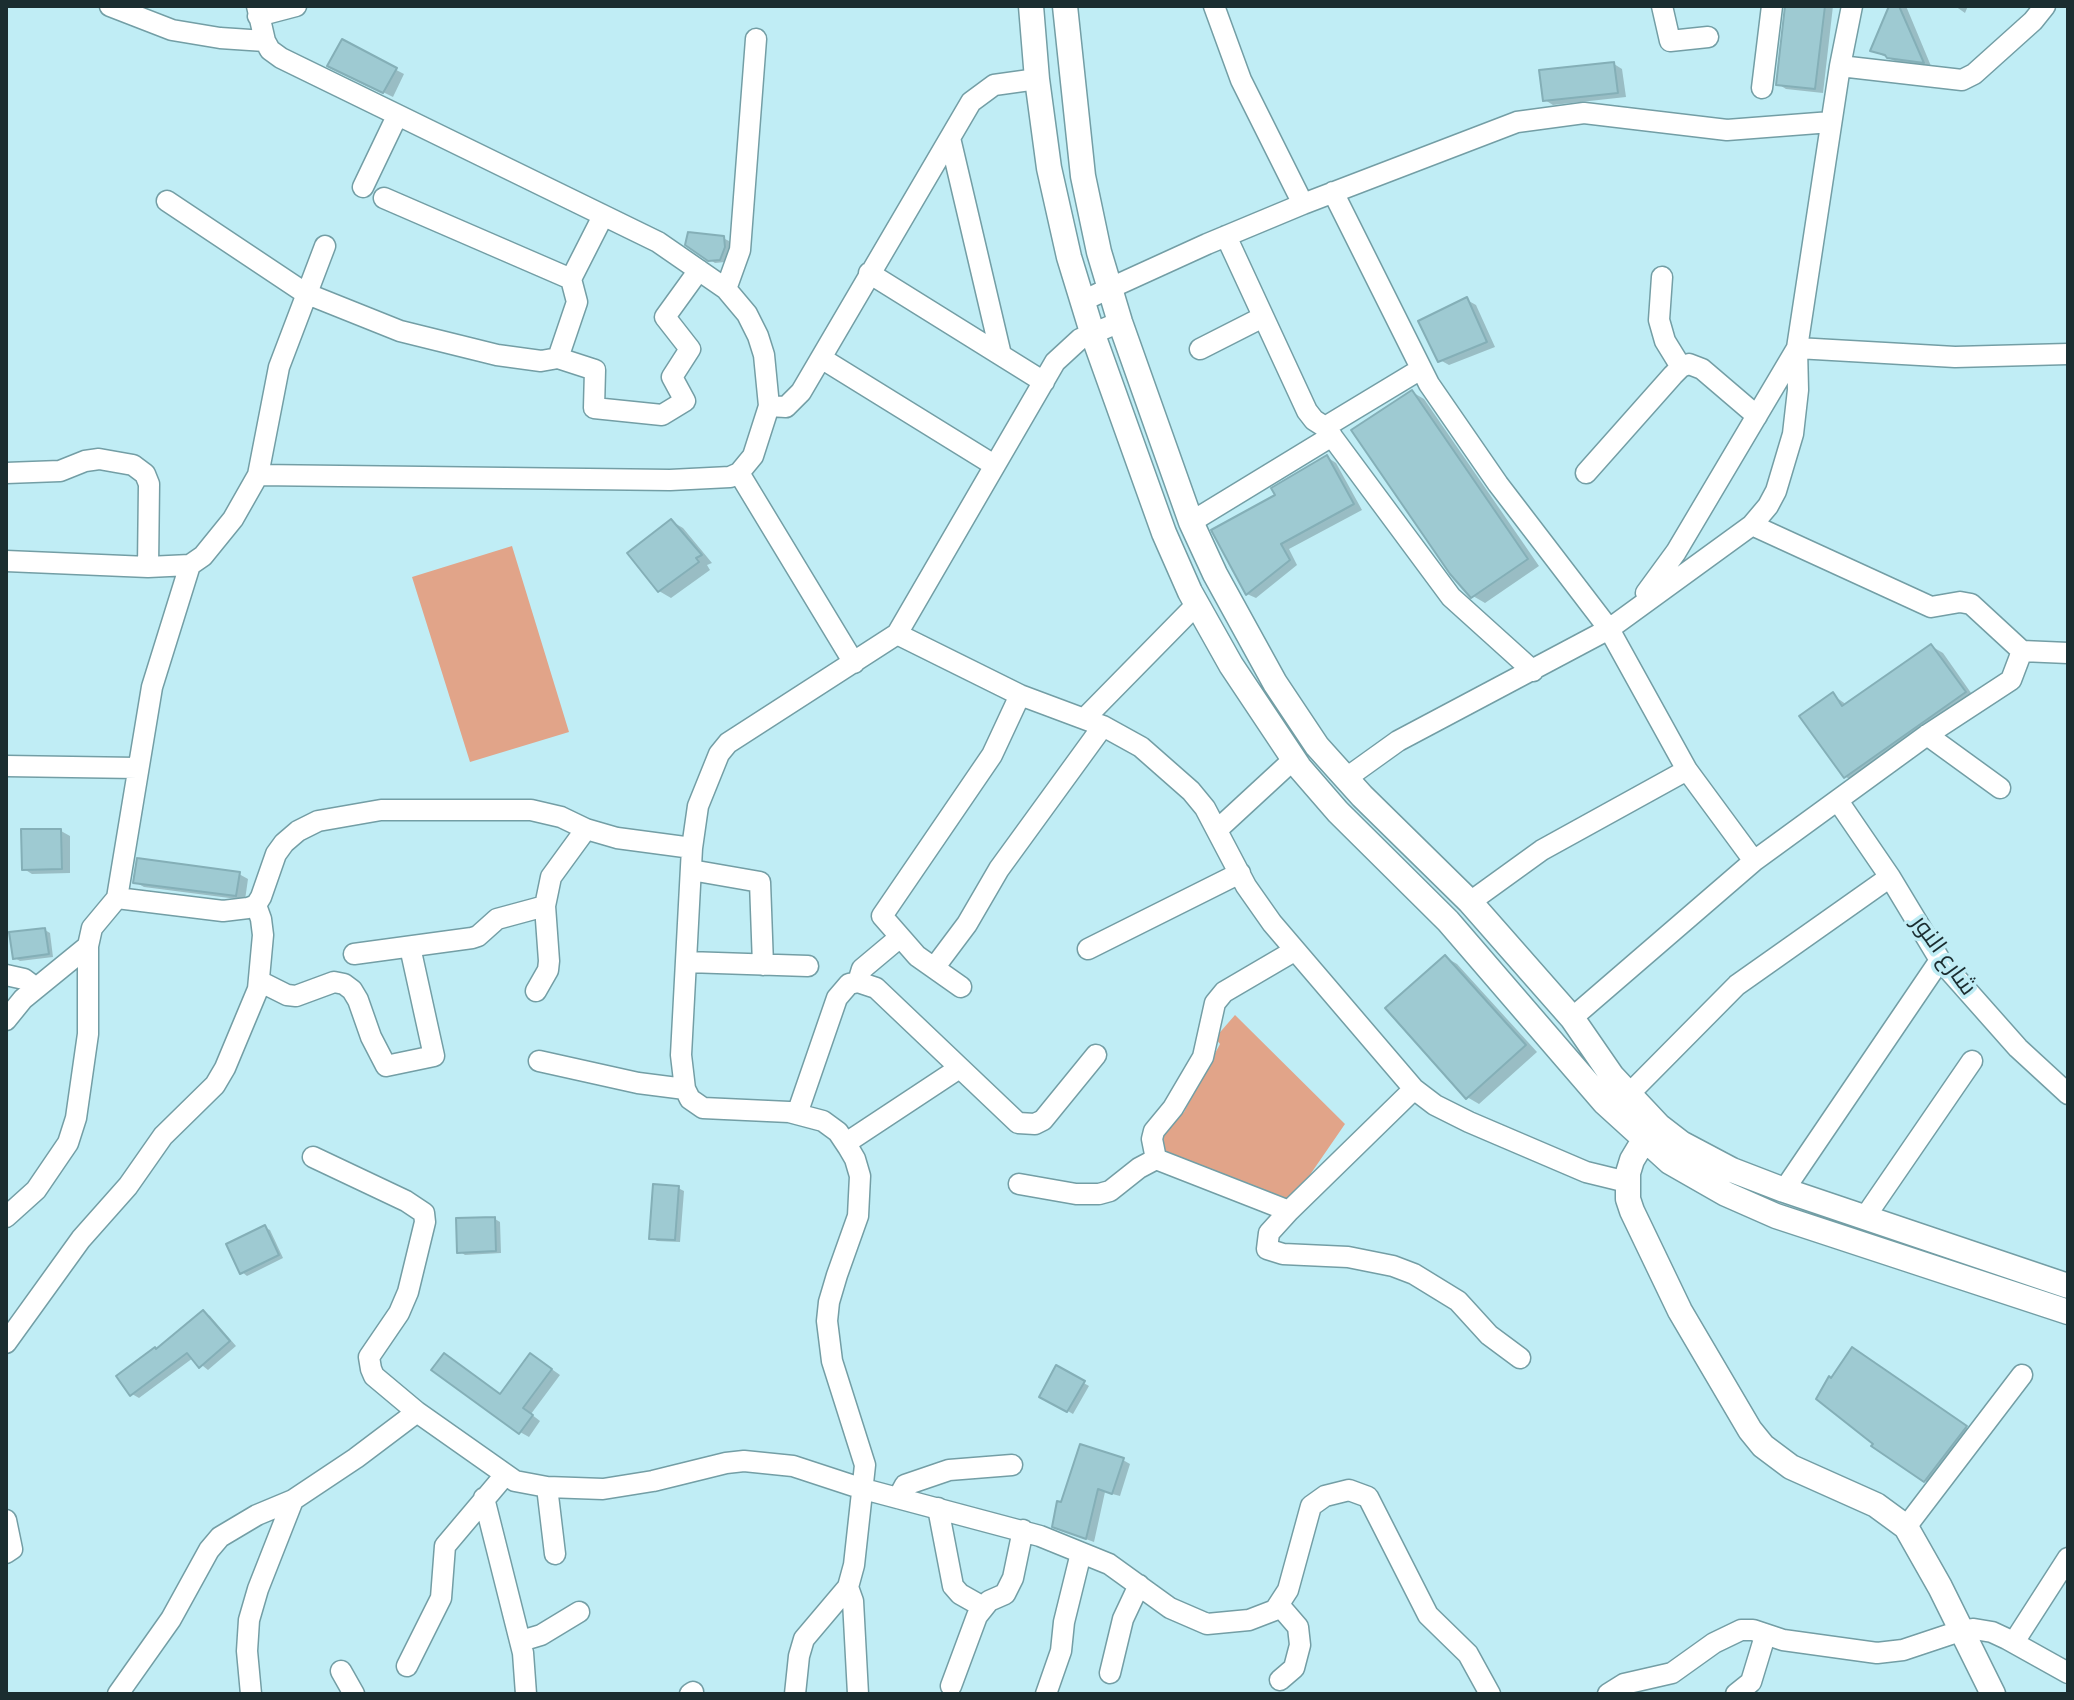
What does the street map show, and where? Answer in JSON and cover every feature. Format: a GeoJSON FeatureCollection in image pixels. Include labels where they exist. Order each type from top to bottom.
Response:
{"type":"FeatureCollection","features":[{"type":"Feature","properties":{"kind":"main road"},"geometry":{"type":"LineString","coordinates":[[1031,6],[1049,168],[1059,217],[1092,332],[1164,533],[1197,604],[1231,665],[1294,759],[1338,812],[1448,921],[1604,1102],[1644,1140],[1693,1177],[1776,1216],[2068,1312]]}},
{"type":"Feature","properties":{"kind":"main road"},"geometry":{"type":"LineString","coordinates":[[1065,6],[1083,176],[1109,289],[1120,322],[1191,522],[1215,574],[1275,683],[1317,746],[1345,779],[1470,902],[1572,1018],[1612,1076],[1659,1126],[1681,1143],[1732,1170],[1784,1190],[2068,1286]]}},
{"type":"Feature","properties":{"kind":"main road"},"geometry":{"type":"LineString","coordinates":[[1644,1140],[1632,1160],[1627,1182],[1632,1211],[1664,1280],[1750,1430],[1763,1446],[1791,1467],[1876,1505],[1906,1527],[1940,1587],[1993,1694]]}},
{"type":"Feature","properties":{"kind":"street"},"geometry":{"type":"LineString","coordinates":[[110,6],[172,30],[239,41],[265,41]]}},
{"type":"Feature","properties":{"kind":"street"},"geometry":{"type":"LineString","coordinates":[[258,475],[702,480],[730,477],[739,473],[753,456],[769,406],[764,355],[758,336],[747,314],[726,289],[658,242],[281,58],[270,50],[265,41],[258,11],[296,6]]}},
{"type":"Feature","properties":{"kind":"street"},"geometry":{"type":"LineString","coordinates":[[1214,6],[1241,80],[1303,204]]}},
{"type":"Feature","properties":{"kind":"street"},"geometry":{"type":"LineString","coordinates":[[1662,6],[1670,41],[1708,37]]}},
{"type":"Feature","properties":{"kind":"street"},"geometry":{"type":"LineString","coordinates":[[1762,88],[1772,6]]}},
{"type":"Feature","properties":{"kind":"street"},"geometry":{"type":"LineString","coordinates":[[1345,779],[1398,741],[1609,629],[1752,525],[1768,506],[1776,491],[1793,434],[1797,402],[1797,348],[1852,6]]}},
{"type":"Feature","properties":{"kind":"street"},"geometry":{"type":"LineString","coordinates":[[1840,66],[1962,80],[1974,74],[2033,21],[2045,6]]}},
{"type":"Feature","properties":{"kind":"street"},"geometry":{"type":"LineString","coordinates":[[726,289],[740,250],[756,39]]}},
{"type":"Feature","properties":{"kind":"street"},"geometry":{"type":"LineString","coordinates":[[769,406],[786,407],[794,402],[971,102],[982,92],[1008,82],[1037,79]]}},
{"type":"Feature","properties":{"kind":"street"},"geometry":{"type":"LineString","coordinates":[[1082,301],[1303,204],[1488,132],[1539,117],[1605,114],[1727,130],[1831,122]]}},
{"type":"Feature","properties":{"kind":"street"},"geometry":{"type":"LineString","coordinates":[[363,187],[397,116]]}},
{"type":"Feature","properties":{"kind":"street"},"geometry":{"type":"LineString","coordinates":[[950,138],[1001,355]]}},
{"type":"Feature","properties":{"kind":"street"},"geometry":{"type":"LineString","coordinates":[[1333,192],[1421,369],[1498,484],[1609,629],[1687,770],[1754,861]]}},
{"type":"Feature","properties":{"kind":"street"},"geometry":{"type":"LineString","coordinates":[[384,198],[571,279]]}},
{"type":"Feature","properties":{"kind":"street"},"geometry":{"type":"LineString","coordinates":[[167,201],[305,293],[414,335],[497,355],[541,361],[558,358],[595,370],[594,408],[662,415],[685,401],[672,377],[690,349],[665,317],[699,270]]}},
{"type":"Feature","properties":{"kind":"street"},"geometry":{"type":"LineString","coordinates":[[558,358],[577,302],[571,279],[603,216]]}},
{"type":"Feature","properties":{"kind":"street"},"geometry":{"type":"LineString","coordinates":[[1226,236],[1307,411],[1329,432],[1451,597],[1533,671]]}},
{"type":"Feature","properties":{"kind":"street"},"geometry":{"type":"LineString","coordinates":[[6,1217],[36,1190],[68,1143],[76,1118],[88,1034],[88,946],[92,928],[117,898],[152,687],[190,565],[213,545],[247,498],[258,475],[279,367],[325,246]]}},
{"type":"Feature","properties":{"kind":"street"},"geometry":{"type":"LineString","coordinates":[[869,273],[1044,382]]}},
{"type":"Feature","properties":{"kind":"street"},"geometry":{"type":"LineString","coordinates":[[1662,277],[1659,320],[1665,341],[1681,367]]}},
{"type":"Feature","properties":{"kind":"street"},"geometry":{"type":"LineString","coordinates":[[1200,349],[1263,317]]}},
{"type":"Feature","properties":{"kind":"street"},"geometry":{"type":"LineString","coordinates":[[795,1694],[804,1639],[848,1587],[854,1565],[860,1488],[865,1465],[832,1361],[827,1321],[829,1302],[856,1225],[860,1176],[846,1143],[838,1132],[823,1121],[797,1114],[703,1108],[690,1099],[685,1089],[681,1055],[692,848],[698,806],[722,750],[741,733],[897,634],[1055,362],[1092,332],[1120,322]]}},
{"type":"Feature","properties":{"kind":"street"},"geometry":{"type":"LineString","coordinates":[[1797,348],[1955,357],[2068,354]]}},
{"type":"Feature","properties":{"kind":"street"},"geometry":{"type":"LineString","coordinates":[[1629,614],[1666,568],[1797,348]]}},
{"type":"Feature","properties":{"kind":"street"},"geometry":{"type":"LineString","coordinates":[[821,358],[994,465]]}},
{"type":"Feature","properties":{"kind":"street"},"geometry":{"type":"LineString","coordinates":[[1586,473],[1681,367],[1689,364],[1702,369],[1757,416]]}},
{"type":"Feature","properties":{"kind":"street"},"geometry":{"type":"LineString","coordinates":[[1191,522],[1421,369]]}},
{"type":"Feature","properties":{"kind":"street"},"geometry":{"type":"LineString","coordinates":[[6,473],[45,473],[99,459],[133,465],[145,474],[149,484],[148,567]]}},
{"type":"Feature","properties":{"kind":"street"},"geometry":{"type":"LineString","coordinates":[[739,473],[854,663]]}},
{"type":"Feature","properties":{"kind":"street"},"geometry":{"type":"LineString","coordinates":[[1752,525],[1931,607],[1960,602],[1971,604],[2022,651],[2068,653]]}},
{"type":"Feature","properties":{"kind":"street"},"geometry":{"type":"LineString","coordinates":[[6,561],[148,567],[190,565]]}},
{"type":"Feature","properties":{"kind":"street"},"geometry":{"type":"LineString","coordinates":[[934,968],[967,924],[1094,722],[1197,604]]}},
{"type":"Feature","properties":{"kind":"street"},"geometry":{"type":"LineString","coordinates":[[897,634],[1020,695],[1094,722],[1141,747],[1205,808],[1265,913],[1294,951],[1414,1089],[1435,1105],[1469,1122],[1586,1172],[1627,1182]]}},
{"type":"Feature","properties":{"kind":"street"},"geometry":{"type":"LineString","coordinates":[[1572,1018],[1754,861],[1927,735],[2011,680],[2022,651]]}},
{"type":"Feature","properties":{"kind":"street"},"geometry":{"type":"LineString","coordinates":[[961,987],[917,956],[882,916],[992,755],[1020,695]]}},
{"type":"Feature","properties":{"kind":"street"},"geometry":{"type":"LineString","coordinates":[[1927,735],[2000,788]]}},
{"type":"Feature","properties":{"kind":"street"},"geometry":{"type":"LineString","coordinates":[[1217,830],[1294,759]]}},
{"type":"Feature","properties":{"kind":"street"},"geometry":{"type":"LineString","coordinates":[[6,766],[137,768]]}},
{"type":"Feature","properties":{"kind":"street"},"geometry":{"type":"LineString","coordinates":[[1470,902],[1542,850],[1687,770]]}},
{"type":"Feature","properties":{"kind":"street","name":"شارع النور"},"geometry":{"type":"LineString","coordinates":[[1838,801],[1890,877],[1940,960],[2018,1048],[2068,1094]]}},
{"type":"Feature","properties":{"kind":"street"},"geometry":{"type":"LineString","coordinates":[[6,1343],[81,1239],[128,1186],[163,1136],[215,1085],[225,1068],[259,981],[263,935],[256,905],[276,854],[284,843],[318,821],[381,810],[518,810],[545,812],[617,838],[692,848]]}},
{"type":"Feature","properties":{"kind":"street"},"geometry":{"type":"LineString","coordinates":[[536,991],[548,970],[545,906],[551,877],[586,829]]}},
{"type":"Feature","properties":{"kind":"street"},"geometry":{"type":"LineString","coordinates":[[691,870],[760,882],[763,965]]}},
{"type":"Feature","properties":{"kind":"street"},"geometry":{"type":"LineString","coordinates":[[1088,949],[1240,873]]}},
{"type":"Feature","properties":{"kind":"street"},"geometry":{"type":"LineString","coordinates":[[1629,1094],[1737,985],[1890,877]]}},
{"type":"Feature","properties":{"kind":"street"},"geometry":{"type":"LineString","coordinates":[[117,898],[223,911],[239,911],[256,905]]}},
{"type":"Feature","properties":{"kind":"street"},"geometry":{"type":"LineString","coordinates":[[354,954],[472,938],[497,919],[545,906]]}},
{"type":"Feature","properties":{"kind":"street"},"geometry":{"type":"LineString","coordinates":[[858,982],[862,969],[899,938]]}},
{"type":"Feature","properties":{"kind":"street"},"geometry":{"type":"LineString","coordinates":[[6,1020],[36,988],[88,946]]}},
{"type":"Feature","properties":{"kind":"street"},"geometry":{"type":"LineString","coordinates":[[259,981],[287,995],[296,996],[334,982],[344,984],[358,1000],[371,1037],[386,1066],[434,1056],[410,947]]}},
{"type":"Feature","properties":{"kind":"street"},"geometry":{"type":"LineString","coordinates":[[1156,1159],[1152,1139],[1154,1131],[1173,1108],[1203,1057],[1215,1003],[1224,992],[1294,951]]}},
{"type":"Feature","properties":{"kind":"street"},"geometry":{"type":"LineString","coordinates":[[1784,1190],[1940,960]]}},
{"type":"Feature","properties":{"kind":"street"},"geometry":{"type":"LineString","coordinates":[[687,962],[808,966]]}},
{"type":"Feature","properties":{"kind":"street"},"geometry":{"type":"LineString","coordinates":[[6,975],[24,979],[36,988]]}},
{"type":"Feature","properties":{"kind":"street"},"geometry":{"type":"LineString","coordinates":[[797,1114],[837,998],[849,984],[858,982],[876,988],[1018,1123],[1035,1124],[1043,1120],[1096,1055]]}},
{"type":"Feature","properties":{"kind":"street"},"geometry":{"type":"LineString","coordinates":[[539,1061],[638,1083],[685,1089]]}},
{"type":"Feature","properties":{"kind":"street"},"geometry":{"type":"LineString","coordinates":[[1865,1217],[1972,1061]]}},
{"type":"Feature","properties":{"kind":"street"},"geometry":{"type":"LineString","coordinates":[[846,1143],[958,1069]]}},
{"type":"Feature","properties":{"kind":"street"},"geometry":{"type":"LineString","coordinates":[[1414,1089],[1289,1211],[1269,1233],[1267,1249],[1283,1254],[1348,1257],[1414,1274],[1458,1301],[1489,1335],[1520,1358]]}},
{"type":"Feature","properties":{"kind":"street"},"geometry":{"type":"LineString","coordinates":[[313,1157],[418,1207],[424,1213],[425,1222],[408,1292],[399,1313],[369,1357],[374,1376],[417,1412],[515,1481],[547,1487],[603,1489],[744,1461],[793,1466],[860,1488],[1023,1530],[1109,1564],[1170,1608],[1207,1624],[1249,1620],[1263,1616],[1279,1605],[1288,1590],[1311,1506],[1339,1491],[1359,1492],[1368,1497],[1380,1516],[1428,1615],[1468,1654],[1489,1694]]}},
{"type":"Feature","properties":{"kind":"street"},"geometry":{"type":"LineString","coordinates":[[1019,1184],[1076,1194],[1099,1194],[1110,1191],[1156,1159],[1289,1211]]}},
{"type":"Feature","properties":{"kind":"street"},"geometry":{"type":"LineString","coordinates":[[1906,1527],[2022,1375]]}},
{"type":"Feature","properties":{"kind":"street"},"geometry":{"type":"LineString","coordinates":[[118,1694],[171,1619],[209,1550],[220,1537],[257,1515],[293,1500],[417,1412]]}},
{"type":"Feature","properties":{"kind":"street"},"geometry":{"type":"LineString","coordinates":[[898,1498],[905,1485],[949,1470],[1012,1465]]}},
{"type":"Feature","properties":{"kind":"street"},"geometry":{"type":"LineString","coordinates":[[407,1666],[441,1598],[445,1546],[505,1475]]}},
{"type":"Feature","properties":{"kind":"street"},"geometry":{"type":"LineString","coordinates":[[547,1487],[555,1554]]}},
{"type":"Feature","properties":{"kind":"street"},"geometry":{"type":"LineString","coordinates":[[484,1498],[521,1641],[526,1694]]}},
{"type":"Feature","properties":{"kind":"street"},"geometry":{"type":"LineString","coordinates":[[251,1694],[247,1651],[249,1620],[293,1500]]}},
{"type":"Feature","properties":{"kind":"street"},"geometry":{"type":"LineString","coordinates":[[938,1508],[953,1586],[960,1594],[983,1607]]}},
{"type":"Feature","properties":{"kind":"street"},"geometry":{"type":"LineString","coordinates":[[6,1520],[9,1551]]}},
{"type":"Feature","properties":{"kind":"street"},"geometry":{"type":"LineString","coordinates":[[951,1686],[983,1607],[1005,1594],[1016,1568],[1023,1530]]}},
{"type":"Feature","properties":{"kind":"street"},"geometry":{"type":"LineString","coordinates":[[1046,1694],[1061,1651],[1064,1622],[1081,1553]]}},
{"type":"Feature","properties":{"kind":"street"},"geometry":{"type":"LineString","coordinates":[[2014,1642],[2068,1558]]}},
{"type":"Feature","properties":{"kind":"street"},"geometry":{"type":"LineString","coordinates":[[1110,1673],[1123,1619],[1139,1585]]}},
{"type":"Feature","properties":{"kind":"street"},"geometry":{"type":"LineString","coordinates":[[848,1587],[853,1601],[858,1694]]}},
{"type":"Feature","properties":{"kind":"street"},"geometry":{"type":"LineString","coordinates":[[1279,1605],[1298,1627],[1300,1645],[1294,1668],[1280,1680]]}},
{"type":"Feature","properties":{"kind":"street"},"geometry":{"type":"LineString","coordinates":[[521,1641],[541,1635],[579,1612]]}},
{"type":"Feature","properties":{"kind":"street"},"geometry":{"type":"LineString","coordinates":[[1608,1694],[1624,1684],[1672,1673],[1728,1635],[1741,1630],[1877,1653],[1903,1650],[1974,1629],[1992,1632],[2014,1642],[2068,1673]]}},
{"type":"Feature","properties":{"kind":"street"},"geometry":{"type":"LineString","coordinates":[[1736,1694],[1751,1682],[1765,1636]]}},
{"type":"Feature","properties":{"kind":"street"},"geometry":{"type":"LineString","coordinates":[[341,1671],[354,1694]]}},
{"type":"Feature","properties":{"kind":"shaded area"},"geometry":{"type":"Polygon","coordinates":[[[512,546],[569,732],[470,762],[412,577],[512,546]]]}},
{"type":"Feature","properties":{"kind":"shaded area"},"geometry":{"type":"Polygon","coordinates":[[[1235,1015],[1345,1124],[1294,1198],[1281,1200],[1166,1153],[1160,1134],[1184,1112],[1220,1044],[1215,1038],[1235,1015]]]}},
{"type":"Feature","properties":{"kind":"building"},"geometry":{"type":"Polygon","coordinates":[[[1785,6],[1825,6],[1815,89],[1776,85],[1785,6]]]}},
{"type":"Feature","properties":{"kind":"building"},"geometry":{"type":"Polygon","coordinates":[[[1889,6],[1899,6],[1924,63],[1887,58],[1870,51],[1889,6]]]}},
{"type":"Feature","properties":{"kind":"building"},"geometry":{"type":"Polygon","coordinates":[[[342,39],[397,68],[383,93],[327,66],[342,39]]]}},
{"type":"Feature","properties":{"kind":"building"},"geometry":{"type":"Polygon","coordinates":[[[1614,62],[1618,93],[1543,101],[1539,70],[1614,62]]]}},
{"type":"Feature","properties":{"kind":"building"},"geometry":{"type":"Polygon","coordinates":[[[688,232],[724,236],[725,247],[720,260],[708,261],[685,245],[688,232]]]}},
{"type":"Feature","properties":{"kind":"building"},"geometry":{"type":"Polygon","coordinates":[[[1467,297],[1487,342],[1438,362],[1418,321],[1467,297]]]}},
{"type":"Feature","properties":{"kind":"building"},"geometry":{"type":"Polygon","coordinates":[[[1412,390],[1528,559],[1471,598],[1450,574],[1351,430],[1412,390]]]}},
{"type":"Feature","properties":{"kind":"building"},"geometry":{"type":"Polygon","coordinates":[[[1327,455],[1354,504],[1281,544],[1290,560],[1246,595],[1211,530],[1275,495],[1271,488],[1327,455]]]}},
{"type":"Feature","properties":{"kind":"building"},"geometry":{"type":"Polygon","coordinates":[[[671,519],[702,555],[696,558],[699,562],[658,592],[627,553],[671,519]]]}},
{"type":"Feature","properties":{"kind":"building"},"geometry":{"type":"Polygon","coordinates":[[[1931,644],[1966,692],[1844,778],[1799,716],[1833,692],[1842,706],[1931,644]]]}},
{"type":"Feature","properties":{"kind":"building"},"geometry":{"type":"Polygon","coordinates":[[[21,829],[61,829],[62,869],[22,870],[21,829]]]}},
{"type":"Feature","properties":{"kind":"building"},"geometry":{"type":"Polygon","coordinates":[[[137,858],[240,872],[236,896],[133,883],[137,858]]]}},
{"type":"Feature","properties":{"kind":"building"},"geometry":{"type":"Polygon","coordinates":[[[45,928],[49,954],[13,959],[9,932],[45,928]]]}},
{"type":"Feature","properties":{"kind":"building"},"geometry":{"type":"Polygon","coordinates":[[[1445,955],[1526,1045],[1466,1099],[1385,1008],[1445,955]]]}},
{"type":"Feature","properties":{"kind":"building"},"geometry":{"type":"Polygon","coordinates":[[[653,1184],[679,1186],[675,1240],[649,1239],[653,1184]]]}},
{"type":"Feature","properties":{"kind":"building"},"geometry":{"type":"Polygon","coordinates":[[[495,1217],[496,1251],[457,1253],[456,1218],[495,1217]]]}},
{"type":"Feature","properties":{"kind":"building"},"geometry":{"type":"Polygon","coordinates":[[[265,1225],[279,1255],[240,1274],[226,1244],[265,1225]]]}},
{"type":"Feature","properties":{"kind":"building"},"geometry":{"type":"Polygon","coordinates":[[[203,1310],[230,1341],[199,1368],[187,1353],[130,1396],[116,1376],[156,1349],[203,1310]]]}},
{"type":"Feature","properties":{"kind":"building"},"geometry":{"type":"Polygon","coordinates":[[[1852,1347],[1967,1426],[1924,1482],[1871,1446],[1873,1444],[1816,1399],[1829,1376],[1831,1378],[1852,1347]]]}},
{"type":"Feature","properties":{"kind":"building"},"geometry":{"type":"Polygon","coordinates":[[[444,1353],[500,1394],[530,1353],[552,1369],[523,1408],[533,1415],[519,1434],[431,1370],[444,1353]]]}},
{"type":"Feature","properties":{"kind":"building"},"geometry":{"type":"Polygon","coordinates":[[[1056,1365],[1085,1381],[1067,1412],[1039,1397],[1056,1365]]]}},
{"type":"Feature","properties":{"kind":"building"},"geometry":{"type":"Polygon","coordinates":[[[1080,1444],[1124,1458],[1112,1494],[1098,1489],[1086,1539],[1052,1527],[1057,1501],[1061,1502],[1080,1444]]]}}]}
